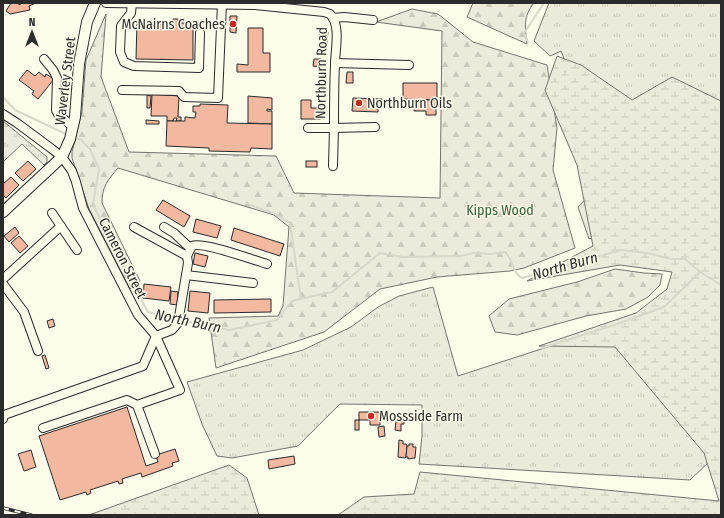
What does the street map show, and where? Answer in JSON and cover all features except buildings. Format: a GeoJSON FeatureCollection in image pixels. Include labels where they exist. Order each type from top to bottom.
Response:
{"type":"FeatureCollection","features":[{"type":"Feature","properties":{"kind":"main road","name":"Waverley Street"},"geometry":{"type":"LineString","coordinates":[[62,158],[72,133],[77,101],[79,64],[87,22],[95,3]]}},
{"type":"Feature","properties":{"kind":"main road"},"geometry":{"type":"LineString","coordinates":[[3,212],[62,158]]}},
{"type":"Feature","properties":{"kind":"street","name":"Northburn Road"},"geometry":{"type":"LineString","coordinates":[[106,3],[273,5],[330,14],[336,23],[337,30],[334,63],[334,128],[308,128]]}},
{"type":"Feature","properties":{"kind":"street"},"geometry":{"type":"LineString","coordinates":[[132,3],[131,13],[121,26],[120,39],[120,55],[124,62],[128,64],[134,66],[199,68],[200,33]]}},
{"type":"Feature","properties":{"kind":"street"},"geometry":{"type":"LineString","coordinates":[[122,90],[179,91],[184,97],[218,98],[222,4]]}},
{"type":"Feature","properties":{"kind":"street","name":"Northburn Road"},"geometry":{"type":"LineString","coordinates":[[333,18],[344,17],[373,20]]}},
{"type":"Feature","properties":{"kind":"street"},"geometry":{"type":"LineString","coordinates":[[44,60],[53,70],[57,78],[56,110],[72,133]]}},
{"type":"Feature","properties":{"kind":"street"},"geometry":{"type":"LineString","coordinates":[[334,63],[408,65]]}},
{"type":"Feature","properties":{"kind":"street","name":"Cameron Street"},"geometry":{"type":"LineString","coordinates":[[3,114],[33,134],[62,158],[72,171],[83,208],[138,315],[156,336],[180,390],[137,406]]}},
{"type":"Feature","properties":{"kind":"street"},"geometry":{"type":"LineString","coordinates":[[333,166],[334,128],[374,127]]}},
{"type":"Feature","properties":{"kind":"street"},"geometry":{"type":"LineString","coordinates":[[52,213],[76,250]]}},
{"type":"Feature","properties":{"kind":"street"},"geometry":{"type":"LineString","coordinates":[[3,279],[61,226]]}},
{"type":"Feature","properties":{"kind":"street"},"geometry":{"type":"LineString","coordinates":[[134,227],[189,252]]}},
{"type":"Feature","properties":{"kind":"street"},"geometry":{"type":"LineString","coordinates":[[164,227],[177,235],[189,252]]}},
{"type":"Feature","properties":{"kind":"street"},"geometry":{"type":"LineString","coordinates":[[3,419],[4,415],[21,408],[144,366],[156,336],[172,330],[178,323],[189,252],[192,246],[198,244],[267,264]]}},
{"type":"Feature","properties":{"kind":"street"},"geometry":{"type":"LineString","coordinates":[[186,275],[253,283]]}},
{"type":"Feature","properties":{"kind":"street"},"geometry":{"type":"LineString","coordinates":[[3,284],[24,312],[38,351]]}},
{"type":"Feature","properties":{"kind":"street"},"geometry":{"type":"LineString","coordinates":[[42,428],[127,400],[137,406],[154,454]]}},
{"type":"Feature","properties":{"kind":"green space"},"geometry":{"type":"Polygon","coordinates":[[[473,3],[534,3],[526,17],[525,27],[527,44],[467,17],[473,3]]]}},
{"type":"Feature","properties":{"kind":"green space"},"geometry":{"type":"Polygon","coordinates":[[[549,3],[721,3],[721,435],[711,460],[690,480],[419,464],[422,436],[422,405],[340,404],[298,446],[232,458],[217,456],[202,424],[187,382],[303,350],[351,327],[378,307],[399,296],[433,287],[458,376],[680,304],[680,276],[625,228],[589,239],[578,207],[588,197],[572,78],[561,51],[550,56],[534,41],[549,3]]]}},
{"type":"Feature","properties":{"kind":"green space","name":"Kipps Wood"},"geometry":{"type":"Polygon","coordinates":[[[412,9],[438,14],[473,42],[547,65],[557,128],[553,170],[575,248],[524,268],[510,271],[437,277],[380,289],[324,332],[216,368],[209,318],[278,316],[283,306],[289,227],[274,215],[118,168],[104,188],[102,203],[140,281],[130,289],[89,209],[72,158],[72,152],[82,111],[86,60],[106,14],[101,77],[129,152],[276,156],[294,193],[440,198],[442,31],[376,22],[412,9]]]}},
{"type":"Feature","properties":{"kind":"green space"},"geometry":{"type":"Polygon","coordinates":[[[557,56],[581,65],[632,100],[672,77],[721,101],[721,515],[338,515],[364,497],[414,494],[420,472],[719,501],[704,453],[615,347],[539,346],[636,313],[667,289],[672,272],[620,265],[527,281],[593,246],[577,165],[545,90],[557,56]]]}},
{"type":"Feature","properties":{"kind":"green space"},"geometry":{"type":"Polygon","coordinates":[[[3,121],[47,157],[47,162],[44,165],[22,144],[3,162],[3,121]]]}},
{"type":"Feature","properties":{"kind":"green space"},"geometry":{"type":"Polygon","coordinates":[[[615,269],[662,274],[660,285],[648,297],[626,309],[586,316],[517,335],[495,332],[489,316],[509,299],[577,282],[615,269]]]}},
{"type":"Feature","properties":{"kind":"green space"},"geometry":{"type":"Polygon","coordinates":[[[229,465],[247,478],[259,515],[89,515],[229,465]]]}},
{"type":"Feature","properties":{"kind":"waterway"},"geometry":{"type":"LineString","coordinates":[[528,42],[524,33],[544,3]]}},
{"type":"Feature","properties":{"kind":"waterway","name":"North Burn"},"geometry":{"type":"LineString","coordinates":[[3,97],[15,110],[68,135]]}},
{"type":"Feature","properties":{"kind":"waterway","name":"North Burn"},"geometry":{"type":"LineString","coordinates":[[74,137],[81,140],[90,149],[99,169],[93,204],[120,261],[148,312],[176,319]]}},
{"type":"Feature","properties":{"kind":"waterway"},"geometry":{"type":"LineString","coordinates":[[248,204],[275,214],[290,223],[301,299]]}},
{"type":"Feature","properties":{"kind":"waterway","name":"North Burn"},"geometry":{"type":"LineString","coordinates":[[180,320],[229,330],[277,320],[291,302],[332,292],[380,253],[403,257],[461,256],[473,253],[491,254],[505,252],[510,258],[516,273],[522,278],[621,250],[647,253],[671,259],[685,259],[700,272],[721,285]]}},
{"type":"Feature","properties":{"kind":"waterway"},"geometry":{"type":"LineString","coordinates":[[542,348],[664,307],[700,272]]}},
{"type":"Feature","properties":{"kind":"railway"},"geometry":{"type":"LineString","coordinates":[[3,508],[31,515]]}},
{"type":"Feature","properties":{"kind":"place","name":"McNairns Coaches"},"geometry":{"type":"Point","coordinates":[233,24]}},
{"type":"Feature","properties":{"kind":"place","name":"Northburn Oils"},"geometry":{"type":"Point","coordinates":[359,103]}},
{"type":"Feature","properties":{"kind":"place","name":"Mossside Farm"},"geometry":{"type":"Point","coordinates":[371,416]}}]}
